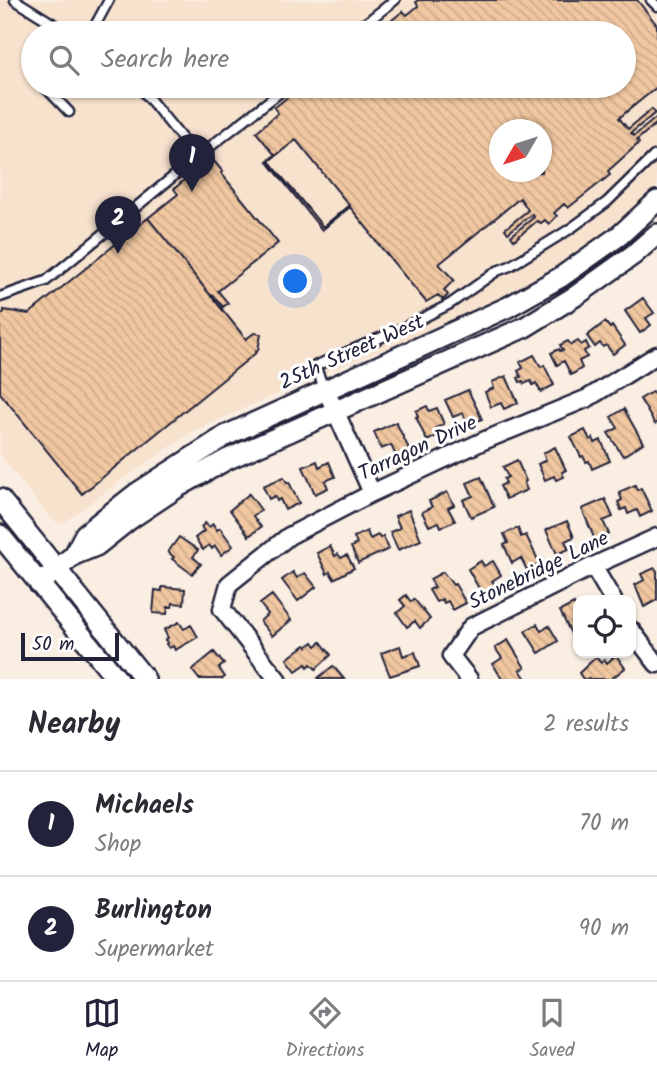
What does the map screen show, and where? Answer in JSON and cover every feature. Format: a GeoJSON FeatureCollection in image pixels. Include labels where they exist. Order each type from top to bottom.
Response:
{"type":"FeatureCollection","features":[{"type":"Feature","properties":{"kind":"street","name":"25th Street West"},"geometry":{"type":"LineString","coordinates":[[74,555],[85,534],[137,493],[225,436],[508,307],[571,270],[620,235],[657,201]]}},
{"type":"Feature","properties":{"kind":"street","name":"25th Street West"},"geometry":{"type":"LineString","coordinates":[[39,584],[74,555],[96,546],[130,519],[197,476],[226,460],[525,327],[577,296],[657,234]]}},
{"type":"Feature","properties":{"kind":"street","name":"Tarragon Drive"},"geometry":{"type":"LineString","coordinates":[[276,679],[222,610],[229,584],[289,536],[483,441],[588,398],[657,355]]}},
{"type":"Feature","properties":{"kind":"street"},"geometry":{"type":"LineString","coordinates":[[326,390],[372,494]]}},
{"type":"Feature","properties":{"kind":"street"},"geometry":{"type":"LineString","coordinates":[[0,499],[145,679]]}},
{"type":"Feature","properties":{"kind":"street"},"geometry":{"type":"LineString","coordinates":[[0,535],[117,679]]}},
{"type":"Feature","properties":{"kind":"street","name":"Stonebridge Lane"},"geometry":{"type":"LineString","coordinates":[[469,679],[451,656],[471,627],[657,537]]}},
{"type":"Feature","properties":{"kind":"street"},"geometry":{"type":"LineString","coordinates":[[593,566],[610,595]]}},
{"type":"Feature","properties":{"kind":"street"},"geometry":{"type":"LineString","coordinates":[[636,637],[657,664]]}},
{"type":"Feature","properties":{"kind":"lane"},"geometry":{"type":"LineString","coordinates":[[15,0],[49,21]]}},
{"type":"Feature","properties":{"kind":"lane"},"geometry":{"type":"LineString","coordinates":[[97,21],[109,0]]}},
{"type":"Feature","properties":{"kind":"lane"},"geometry":{"type":"LineString","coordinates":[[369,21],[395,0]]}},
{"type":"Feature","properties":{"kind":"lane"},"geometry":{"type":"LineString","coordinates":[[651,0],[657,6]]}},
{"type":"Feature","properties":{"kind":"lane"},"geometry":{"type":"LineString","coordinates":[[56,98],[69,112]]}},
{"type":"Feature","properties":{"kind":"lane"},"geometry":{"type":"LineString","coordinates":[[149,98],[197,157]]}},
{"type":"Feature","properties":{"kind":"lane"},"geometry":{"type":"LineString","coordinates":[[0,297],[46,281],[273,98]]}},
{"type":"Feature","properties":{"kind":"lane"},"geometry":{"type":"LineString","coordinates":[[326,390],[315,366],[403,328],[450,304],[497,271],[510,266],[570,229],[607,202],[654,156]]}},
{"type":"Feature","properties":{"kind":"shaded area"},"geometry":{"type":"Polygon","coordinates":[[[0,0],[657,0],[657,186],[634,211],[522,288],[438,327],[303,382],[192,432],[62,524],[52,520],[0,455],[0,0]]]}},
{"type":"Feature","properties":{"kind":"building"},"geometry":{"type":"Polygon","coordinates":[[[418,0],[637,0],[657,25],[657,87],[619,118],[628,129],[652,109],[655,113],[631,133],[634,136],[657,117],[657,123],[608,171],[610,175],[568,208],[564,204],[554,213],[557,216],[549,224],[545,220],[541,223],[537,221],[514,240],[511,236],[534,217],[532,214],[508,233],[505,229],[528,210],[520,198],[439,264],[454,280],[444,290],[448,295],[443,300],[438,295],[426,302],[350,207],[322,230],[267,161],[275,155],[256,132],[278,113],[274,108],[286,98],[636,98],[636,21],[391,21],[403,11],[407,15],[418,6],[418,0]],[[296,140],[269,161],[323,227],[349,205],[296,140]]]}},
{"type":"Feature","properties":{"kind":"building"},"geometry":{"type":"Polygon","coordinates":[[[213,160],[278,243],[218,291],[228,303],[223,307],[148,218],[178,194],[174,189],[196,170],[199,174],[213,160]]]}},
{"type":"Feature","properties":{"kind":"building"},"geometry":{"type":"Polygon","coordinates":[[[148,218],[246,339],[254,333],[261,334],[258,350],[82,494],[0,393],[0,316],[4,310],[29,314],[148,218]]]}},
{"type":"Feature","properties":{"kind":"building"},"geometry":{"type":"Polygon","coordinates":[[[643,298],[654,313],[646,318],[651,325],[640,333],[625,311],[643,298]]]}},
{"type":"Feature","properties":{"kind":"building"},"geometry":{"type":"Polygon","coordinates":[[[605,322],[610,328],[612,326],[625,345],[613,354],[606,345],[603,347],[600,343],[595,347],[587,336],[605,322]]]}},
{"type":"Feature","properties":{"kind":"building"},"geometry":{"type":"Polygon","coordinates":[[[568,341],[571,345],[578,341],[581,345],[586,342],[589,348],[584,351],[587,357],[579,361],[582,368],[571,375],[564,361],[557,365],[551,353],[563,350],[560,345],[568,341]]]}},
{"type":"Feature","properties":{"kind":"building"},"geometry":{"type":"Polygon","coordinates":[[[534,355],[541,367],[544,365],[554,385],[541,392],[536,383],[533,385],[531,381],[524,384],[518,378],[521,377],[518,371],[523,368],[520,362],[534,355]]]}},
{"type":"Feature","properties":{"kind":"building"},"geometry":{"type":"Polygon","coordinates":[[[506,376],[518,403],[504,409],[501,403],[491,407],[485,392],[494,388],[492,382],[506,376]]]}},
{"type":"Feature","properties":{"kind":"building"},"geometry":{"type":"Polygon","coordinates":[[[468,390],[482,419],[468,425],[463,413],[453,417],[445,400],[468,390]]]}},
{"type":"Feature","properties":{"kind":"building"},"geometry":{"type":"Polygon","coordinates":[[[652,392],[657,396],[655,424],[640,399],[652,392]]]}},
{"type":"Feature","properties":{"kind":"building"},"geometry":{"type":"Polygon","coordinates":[[[427,406],[429,411],[437,408],[444,424],[436,428],[439,435],[427,441],[416,411],[427,406]]]}},
{"type":"Feature","properties":{"kind":"building"},"geometry":{"type":"Polygon","coordinates":[[[624,409],[643,443],[623,456],[608,433],[618,428],[611,417],[624,409]]]}},
{"type":"Feature","properties":{"kind":"building"},"geometry":{"type":"Polygon","coordinates":[[[396,422],[410,451],[397,458],[391,445],[381,449],[374,432],[396,422]]]}},
{"type":"Feature","properties":{"kind":"building"},"geometry":{"type":"Polygon","coordinates":[[[585,430],[590,440],[593,438],[595,443],[601,440],[610,461],[592,469],[589,461],[586,462],[583,456],[581,457],[571,437],[585,430]]]}},
{"type":"Feature","properties":{"kind":"building"},"geometry":{"type":"Polygon","coordinates":[[[555,447],[566,470],[562,472],[564,477],[556,480],[554,476],[545,480],[538,464],[546,460],[543,453],[555,447]]]}},
{"type":"Feature","properties":{"kind":"building"},"geometry":{"type":"Polygon","coordinates":[[[517,460],[527,490],[506,499],[500,486],[506,483],[504,479],[508,477],[503,467],[517,460]]]}},
{"type":"Feature","properties":{"kind":"building"},"geometry":{"type":"Polygon","coordinates":[[[317,461],[319,467],[329,462],[335,477],[325,481],[328,488],[315,494],[303,467],[317,461]]]}},
{"type":"Feature","properties":{"kind":"building"},"geometry":{"type":"Polygon","coordinates":[[[284,477],[299,503],[285,510],[280,499],[277,501],[275,496],[269,499],[263,486],[284,477]]]}},
{"type":"Feature","properties":{"kind":"building"},"geometry":{"type":"Polygon","coordinates":[[[481,477],[494,507],[471,517],[463,500],[473,496],[467,483],[481,477]]]}},
{"type":"Feature","properties":{"kind":"building"},"geometry":{"type":"Polygon","coordinates":[[[635,485],[637,490],[641,488],[652,511],[640,517],[637,510],[628,514],[626,508],[621,510],[618,502],[622,500],[619,492],[635,485]]]}},
{"type":"Feature","properties":{"kind":"building"},"geometry":{"type":"Polygon","coordinates":[[[447,492],[454,505],[448,508],[455,521],[441,527],[439,522],[429,526],[422,512],[432,507],[429,501],[447,492]]]}},
{"type":"Feature","properties":{"kind":"building"},"geometry":{"type":"Polygon","coordinates":[[[249,494],[261,510],[253,516],[261,527],[249,536],[230,510],[249,494]]]}},
{"type":"Feature","properties":{"kind":"building"},"geometry":{"type":"Polygon","coordinates":[[[605,499],[613,517],[603,521],[609,534],[595,540],[582,509],[605,499]]]}},
{"type":"Feature","properties":{"kind":"building"},"geometry":{"type":"Polygon","coordinates":[[[409,510],[421,540],[398,550],[390,532],[400,528],[395,516],[409,510]]]}},
{"type":"Feature","properties":{"kind":"building"},"geometry":{"type":"Polygon","coordinates":[[[567,521],[574,537],[565,541],[569,549],[557,554],[546,530],[567,521]]]}},
{"type":"Feature","properties":{"kind":"building"},"geometry":{"type":"Polygon","coordinates":[[[205,523],[209,527],[213,524],[217,530],[220,528],[233,546],[221,555],[215,546],[212,549],[209,545],[203,550],[195,538],[204,531],[201,527],[205,523]]]}},
{"type":"Feature","properties":{"kind":"building"},"geometry":{"type":"Polygon","coordinates":[[[518,528],[521,537],[526,535],[540,564],[527,570],[521,558],[512,563],[504,545],[508,543],[504,534],[518,528]]]}},
{"type":"Feature","properties":{"kind":"building"},"geometry":{"type":"Polygon","coordinates":[[[367,531],[370,539],[383,536],[389,549],[358,563],[351,547],[357,544],[354,537],[367,531]]]}},
{"type":"Feature","properties":{"kind":"building"},"geometry":{"type":"Polygon","coordinates":[[[179,537],[198,550],[193,557],[201,564],[192,574],[172,559],[174,557],[168,552],[179,537]]]}},
{"type":"Feature","properties":{"kind":"building"},"geometry":{"type":"Polygon","coordinates":[[[330,546],[335,556],[338,554],[341,558],[347,555],[354,568],[334,579],[330,572],[327,574],[317,553],[330,546]]]}},
{"type":"Feature","properties":{"kind":"building"},"geometry":{"type":"Polygon","coordinates":[[[481,561],[484,566],[493,561],[501,575],[492,581],[496,586],[482,594],[468,569],[481,561]]]}},
{"type":"Feature","properties":{"kind":"building"},"geometry":{"type":"Polygon","coordinates":[[[655,568],[657,600],[644,607],[635,585],[644,580],[641,574],[655,568]]]}},
{"type":"Feature","properties":{"kind":"building"},"geometry":{"type":"Polygon","coordinates":[[[293,572],[297,578],[305,573],[316,587],[298,601],[282,580],[293,572]]]}},
{"type":"Feature","properties":{"kind":"building"},"geometry":{"type":"Polygon","coordinates":[[[443,572],[453,585],[455,584],[466,603],[453,610],[448,601],[444,603],[442,599],[436,602],[429,590],[435,587],[430,579],[443,572]]]}},
{"type":"Feature","properties":{"kind":"building"},"geometry":{"type":"Polygon","coordinates":[[[162,587],[185,589],[184,604],[173,603],[172,607],[168,607],[167,614],[153,613],[155,590],[162,591],[162,587]]]}},
{"type":"Feature","properties":{"kind":"building"},"geometry":{"type":"Polygon","coordinates":[[[272,595],[291,620],[272,636],[260,621],[268,614],[260,604],[272,595]]]}},
{"type":"Feature","properties":{"kind":"building"},"geometry":{"type":"Polygon","coordinates":[[[406,595],[411,602],[414,599],[430,619],[420,628],[415,621],[407,627],[397,613],[405,606],[400,600],[406,595]]]}},
{"type":"Feature","properties":{"kind":"building"},"geometry":{"type":"Polygon","coordinates":[[[573,604],[573,638],[560,611],[573,604]]]}},
{"type":"Feature","properties":{"kind":"building"},"geometry":{"type":"Polygon","coordinates":[[[179,622],[184,629],[191,625],[198,637],[175,650],[173,646],[169,648],[166,644],[168,643],[165,640],[168,638],[164,630],[179,622]]]}},
{"type":"Feature","properties":{"kind":"building"},"geometry":{"type":"Polygon","coordinates":[[[537,624],[541,631],[549,626],[558,641],[539,653],[525,631],[537,624]]]}},
{"type":"Feature","properties":{"kind":"building"},"geometry":{"type":"Polygon","coordinates":[[[508,640],[525,668],[520,670],[526,679],[502,679],[493,664],[502,658],[495,648],[508,640]]]}},
{"type":"Feature","properties":{"kind":"building"},"geometry":{"type":"Polygon","coordinates":[[[313,642],[316,646],[321,642],[331,655],[316,669],[311,664],[308,667],[306,664],[296,671],[287,659],[313,642]]]}},
{"type":"Feature","properties":{"kind":"building"},"geometry":{"type":"Polygon","coordinates":[[[400,646],[403,656],[415,652],[420,666],[390,676],[381,653],[400,646]]]}},
{"type":"Feature","properties":{"kind":"building"},"geometry":{"type":"Polygon","coordinates":[[[214,652],[224,664],[219,668],[225,677],[199,679],[192,670],[214,652]]]}},
{"type":"Feature","properties":{"kind":"building"},"geometry":{"type":"Polygon","coordinates":[[[595,658],[601,663],[605,660],[607,663],[613,658],[618,658],[625,668],[611,679],[583,679],[579,673],[595,658]]]}},
{"type":"Feature","properties":{"kind":"building"},"geometry":{"type":"Polygon","coordinates":[[[333,666],[344,679],[318,678],[333,666]]]}},
{"type":"Feature","properties":{"kind":"place","name":"Michaels"},"geometry":{"type":"Point","coordinates":[192,192]}},
{"type":"Feature","properties":{"kind":"place","name":"Burlington"},"geometry":{"type":"Point","coordinates":[118,254]}}]}
